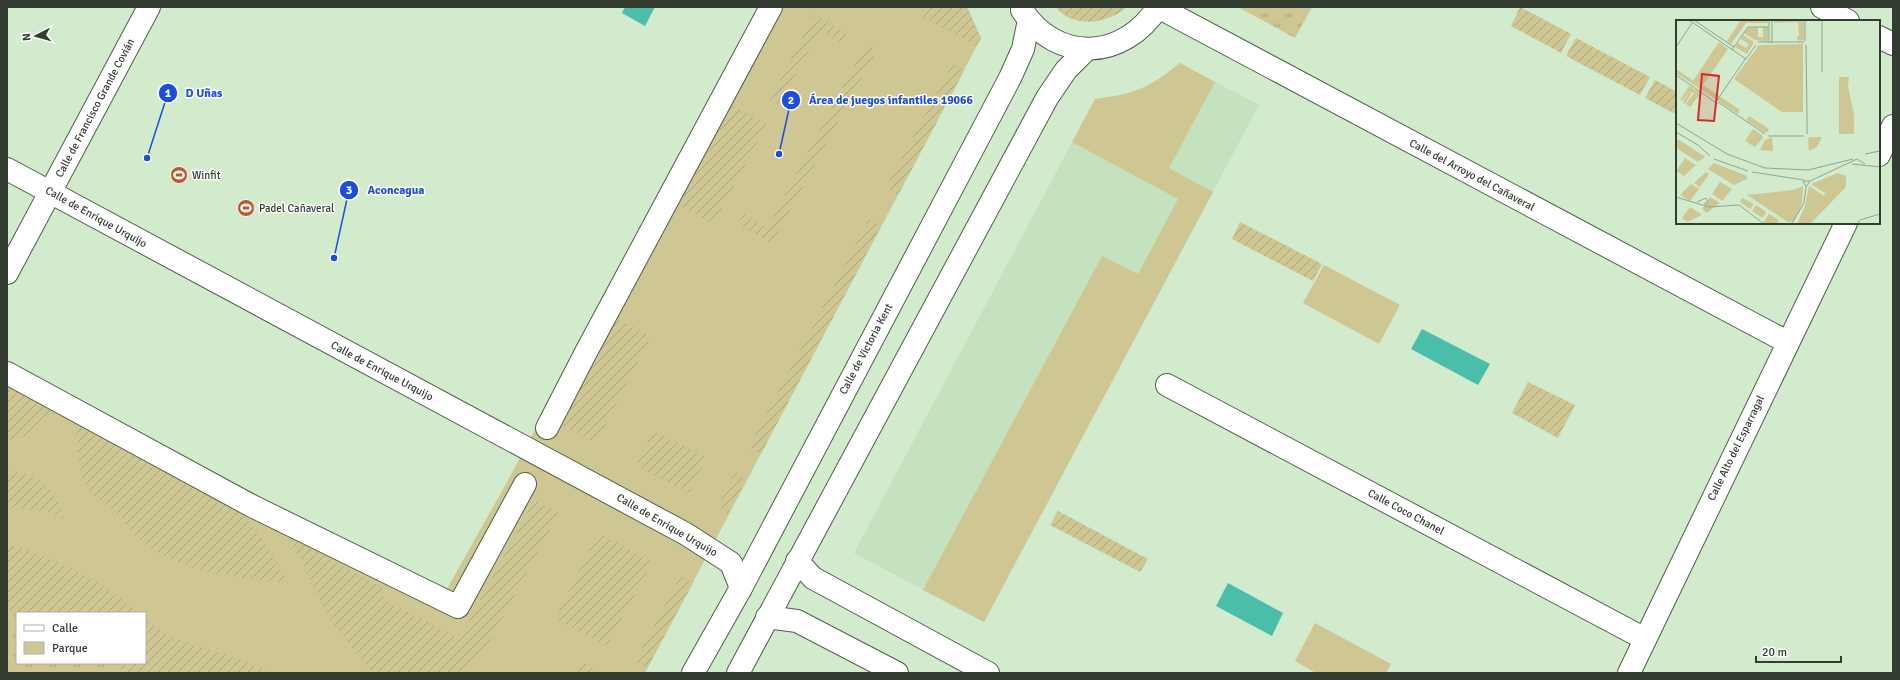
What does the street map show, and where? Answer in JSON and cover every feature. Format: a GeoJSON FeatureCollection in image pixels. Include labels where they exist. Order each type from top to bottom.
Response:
{"type":"FeatureCollection","features":[{"type":"Feature","properties":{"kind":"street","name":"Calle de Francisco Grande Covián"},"geometry":{"type":"LineString","coordinates":[[7,273],[149,7]]}},
{"type":"Feature","properties":{"kind":"street"},"geometry":{"type":"LineString","coordinates":[[547,428],[588,347],[772,7]]}},
{"type":"Feature","properties":{"kind":"street"},"geometry":{"type":"LineString","coordinates":[[1025,13],[1045,35],[1065,45],[1087,49],[1104,48],[1120,43],[1148,22],[1158,7]]}},
{"type":"Feature","properties":{"kind":"street","name":"Calle del Arroyo del Cañaveral"},"geometry":{"type":"LineString","coordinates":[[1158,7],[1787,342]]}},
{"type":"Feature","properties":{"kind":"street"},"geometry":{"type":"LineString","coordinates":[[1822,7],[1846,20]]}},
{"type":"Feature","properties":{"kind":"street","name":"Calle de Victoria Kent"},"geometry":{"type":"LineString","coordinates":[[693,673],[741,588],[792,487],[1010,78],[1023,49],[1025,13]]}},
{"type":"Feature","properties":{"kind":"street"},"geometry":{"type":"LineString","coordinates":[[1880,38],[1893,44]]}},
{"type":"Feature","properties":{"kind":"street"},"geometry":{"type":"LineString","coordinates":[[738,673],[1047,98],[1066,70],[1087,49]]}},
{"type":"Feature","properties":{"kind":"street"},"geometry":{"type":"LineString","coordinates":[[1880,153],[1893,126]]}},
{"type":"Feature","properties":{"kind":"street","name":"Calle de Enrique Urquijo"},"geometry":{"type":"LineString","coordinates":[[7,169],[110,226],[686,534],[732,563],[741,588]]}},
{"type":"Feature","properties":{"kind":"street","name":"Calle Alto del Esparragal"},"geometry":{"type":"LineString","coordinates":[[1629,673],[1787,342],[1846,224]]}},
{"type":"Feature","properties":{"kind":"street"},"geometry":{"type":"LineString","coordinates":[[7,373],[252,506],[458,607],[524,484]]}},
{"type":"Feature","properties":{"kind":"street","name":"Calle Coco Chanel"},"geometry":{"type":"LineString","coordinates":[[1167,385],[1645,639]]}},
{"type":"Feature","properties":{"kind":"street"},"geometry":{"type":"LineString","coordinates":[[797,561],[813,578],[988,673]]}},
{"type":"Feature","properties":{"kind":"street"},"geometry":{"type":"LineString","coordinates":[[767,617],[797,621],[897,673]]}},
{"type":"Feature","properties":{"kind":"shaded area"},"geometry":{"type":"Polygon","coordinates":[[[1180,63],[1259,105],[984,622],[854,553],[1095,99],[1119,96],[1142,89],[1160,79],[1180,63]]]}},
{"type":"Feature","properties":{"kind":"green space"},"geometry":{"type":"Polygon","coordinates":[[[760,7],[967,7],[981,38],[645,673],[128,673],[111,664],[146,664],[146,612],[16,612],[16,614],[7,609],[7,362],[444,594],[506,484],[760,7]]]}},
{"type":"Feature","properties":{"kind":"green space"},"geometry":{"type":"Polygon","coordinates":[[[927,7],[967,7],[981,38],[977,46],[922,17],[927,7]]]}},
{"type":"Feature","properties":{"kind":"green space"},"geometry":{"type":"Polygon","coordinates":[[[1056,7],[1127,7],[1110,17],[1091,22],[1072,19],[1063,14],[1056,7]]]}},
{"type":"Feature","properties":{"kind":"green space"},"geometry":{"type":"Polygon","coordinates":[[[1238,7],[1312,7],[1295,38],[1238,7]]]}},
{"type":"Feature","properties":{"kind":"green space"},"geometry":{"type":"Polygon","coordinates":[[[1520,7],[1571,34],[1561,53],[1511,26],[1520,7]]]}},
{"type":"Feature","properties":{"kind":"green space"},"geometry":{"type":"Polygon","coordinates":[[[814,15],[850,35],[845,44],[820,30],[779,105],[770,99],[814,15]]]}},
{"type":"Feature","properties":{"kind":"green space"},"geometry":{"type":"Polygon","coordinates":[[[1576,38],[1650,77],[1640,95],[1566,56],[1576,38]]]}},
{"type":"Feature","properties":{"kind":"green space"},"geometry":{"type":"Polygon","coordinates":[[[866,44],[877,50],[772,244],[738,224],[743,214],[767,228],[866,44]]]}},
{"type":"Feature","properties":{"kind":"green space"},"geometry":{"type":"Polygon","coordinates":[[[1180,63],[1215,82],[1169,168],[1213,192],[984,622],[923,590],[1102,256],[1138,274],[1178,199],[1072,142],[1095,99],[1121,95],[1141,88],[1169,72],[1180,63]]]}},
{"type":"Feature","properties":{"kind":"green space"},"geometry":{"type":"Polygon","coordinates":[[[952,64],[964,71],[898,195],[885,189],[952,64]]]}},
{"type":"Feature","properties":{"kind":"green space"},"geometry":{"type":"Polygon","coordinates":[[[1655,80],[1676,91],[1676,114],[1645,98],[1655,80]]]}},
{"type":"Feature","properties":{"kind":"green space"},"geometry":{"type":"Polygon","coordinates":[[[733,106],[767,125],[713,224],[679,205],[733,106]]]}},
{"type":"Feature","properties":{"kind":"green space"},"geometry":{"type":"Polygon","coordinates":[[[869,219],[881,226],[761,454],[749,447],[869,219]]]}},
{"type":"Feature","properties":{"kind":"green space"},"geometry":{"type":"Polygon","coordinates":[[[1240,222],[1322,264],[1313,281],[1232,239],[1240,222]]]}},
{"type":"Feature","properties":{"kind":"green space"},"geometry":{"type":"Polygon","coordinates":[[[1324,265],[1400,305],[1379,344],[1303,303],[1324,265]]]}},
{"type":"Feature","properties":{"kind":"green space"},"geometry":{"type":"Polygon","coordinates":[[[617,319],[651,337],[596,443],[562,425],[617,319]]]}},
{"type":"Feature","properties":{"kind":"green space"},"geometry":{"type":"Polygon","coordinates":[[[1528,382],[1575,405],[1558,438],[1512,413],[1528,382]]]}},
{"type":"Feature","properties":{"kind":"green space"},"geometry":{"type":"Polygon","coordinates":[[[7,386],[55,411],[34,431],[21,438],[7,439],[7,386]]]}},
{"type":"Feature","properties":{"kind":"green space"},"geometry":{"type":"Polygon","coordinates":[[[76,422],[240,511],[263,540],[288,583],[231,576],[191,567],[156,552],[141,541],[118,515],[93,495],[84,482],[77,445],[76,422]]]}},
{"type":"Feature","properties":{"kind":"green space"},"geometry":{"type":"Polygon","coordinates":[[[653,431],[707,458],[689,493],[636,466],[653,431]]]}},
{"type":"Feature","properties":{"kind":"green space"},"geometry":{"type":"Polygon","coordinates":[[[7,472],[18,472],[27,475],[44,485],[57,500],[64,520],[47,511],[14,508],[8,506],[7,472]]]}},
{"type":"Feature","properties":{"kind":"green space"},"geometry":{"type":"Polygon","coordinates":[[[735,472],[747,479],[728,513],[717,507],[735,472]]]}},
{"type":"Feature","properties":{"kind":"green space"},"geometry":{"type":"Polygon","coordinates":[[[535,499],[559,513],[481,657],[464,673],[372,673],[325,611],[303,563],[285,535],[382,587],[384,599],[459,639],[535,499]]]}},
{"type":"Feature","properties":{"kind":"green space"},"geometry":{"type":"Polygon","coordinates":[[[1058,511],[1148,559],[1140,572],[1050,525],[1058,511]]]}},
{"type":"Feature","properties":{"kind":"green space"},"geometry":{"type":"Polygon","coordinates":[[[598,533],[653,562],[607,646],[555,619],[598,533]]]}},
{"type":"Feature","properties":{"kind":"green space"},"geometry":{"type":"Polygon","coordinates":[[[7,544],[25,549],[77,571],[125,601],[138,612],[16,612],[16,613],[7,608],[7,544]]]}},
{"type":"Feature","properties":{"kind":"green space"},"geometry":{"type":"Polygon","coordinates":[[[680,576],[693,583],[647,668],[635,662],[680,576]]]}},
{"type":"Feature","properties":{"kind":"green space"},"geometry":{"type":"Polygon","coordinates":[[[7,608],[16,613],[16,664],[112,664],[129,673],[7,673],[7,608]]]}},
{"type":"Feature","properties":{"kind":"green space"},"geometry":{"type":"Polygon","coordinates":[[[146,619],[158,629],[177,639],[252,664],[272,673],[129,673],[112,664],[146,664],[146,619]]]}},
{"type":"Feature","properties":{"kind":"green space"},"geometry":{"type":"Polygon","coordinates":[[[1315,623],[1391,664],[1386,673],[1316,673],[1295,661],[1315,623]]]}},
{"type":"Feature","properties":{"kind":"green space"},"geometry":{"type":"Polygon","coordinates":[[[580,661],[597,670],[595,673],[572,673],[580,661]]]}},
{"type":"Feature","properties":{"kind":"water"},"geometry":{"type":"Polygon","coordinates":[[[625,7],[655,7],[645,26],[622,13],[625,7]]]}},
{"type":"Feature","properties":{"kind":"water"},"geometry":{"type":"Polygon","coordinates":[[[1422,329],[1490,364],[1478,385],[1411,349],[1422,329]]]}},
{"type":"Feature","properties":{"kind":"water"},"geometry":{"type":"Polygon","coordinates":[[[1228,583],[1283,613],[1272,636],[1216,606],[1228,583]]]}},
{"type":"Feature","properties":{"kind":"place","name":"Área de juegos infantiles 19066"},"geometry":{"type":"Point","coordinates":[779,154]}},
{"type":"Feature","properties":{"kind":"place","name":"D Uñas"},"geometry":{"type":"Point","coordinates":[147,158]}},
{"type":"Feature","properties":{"kind":"place","name":"Winfit"},"geometry":{"type":"Point","coordinates":[179,175]}},
{"type":"Feature","properties":{"kind":"place","name":"Padel Cañaveral"},"geometry":{"type":"Point","coordinates":[246,208]}},
{"type":"Feature","properties":{"kind":"place","name":"Aconcagua"},"geometry":{"type":"Point","coordinates":[334,258]}}]}
